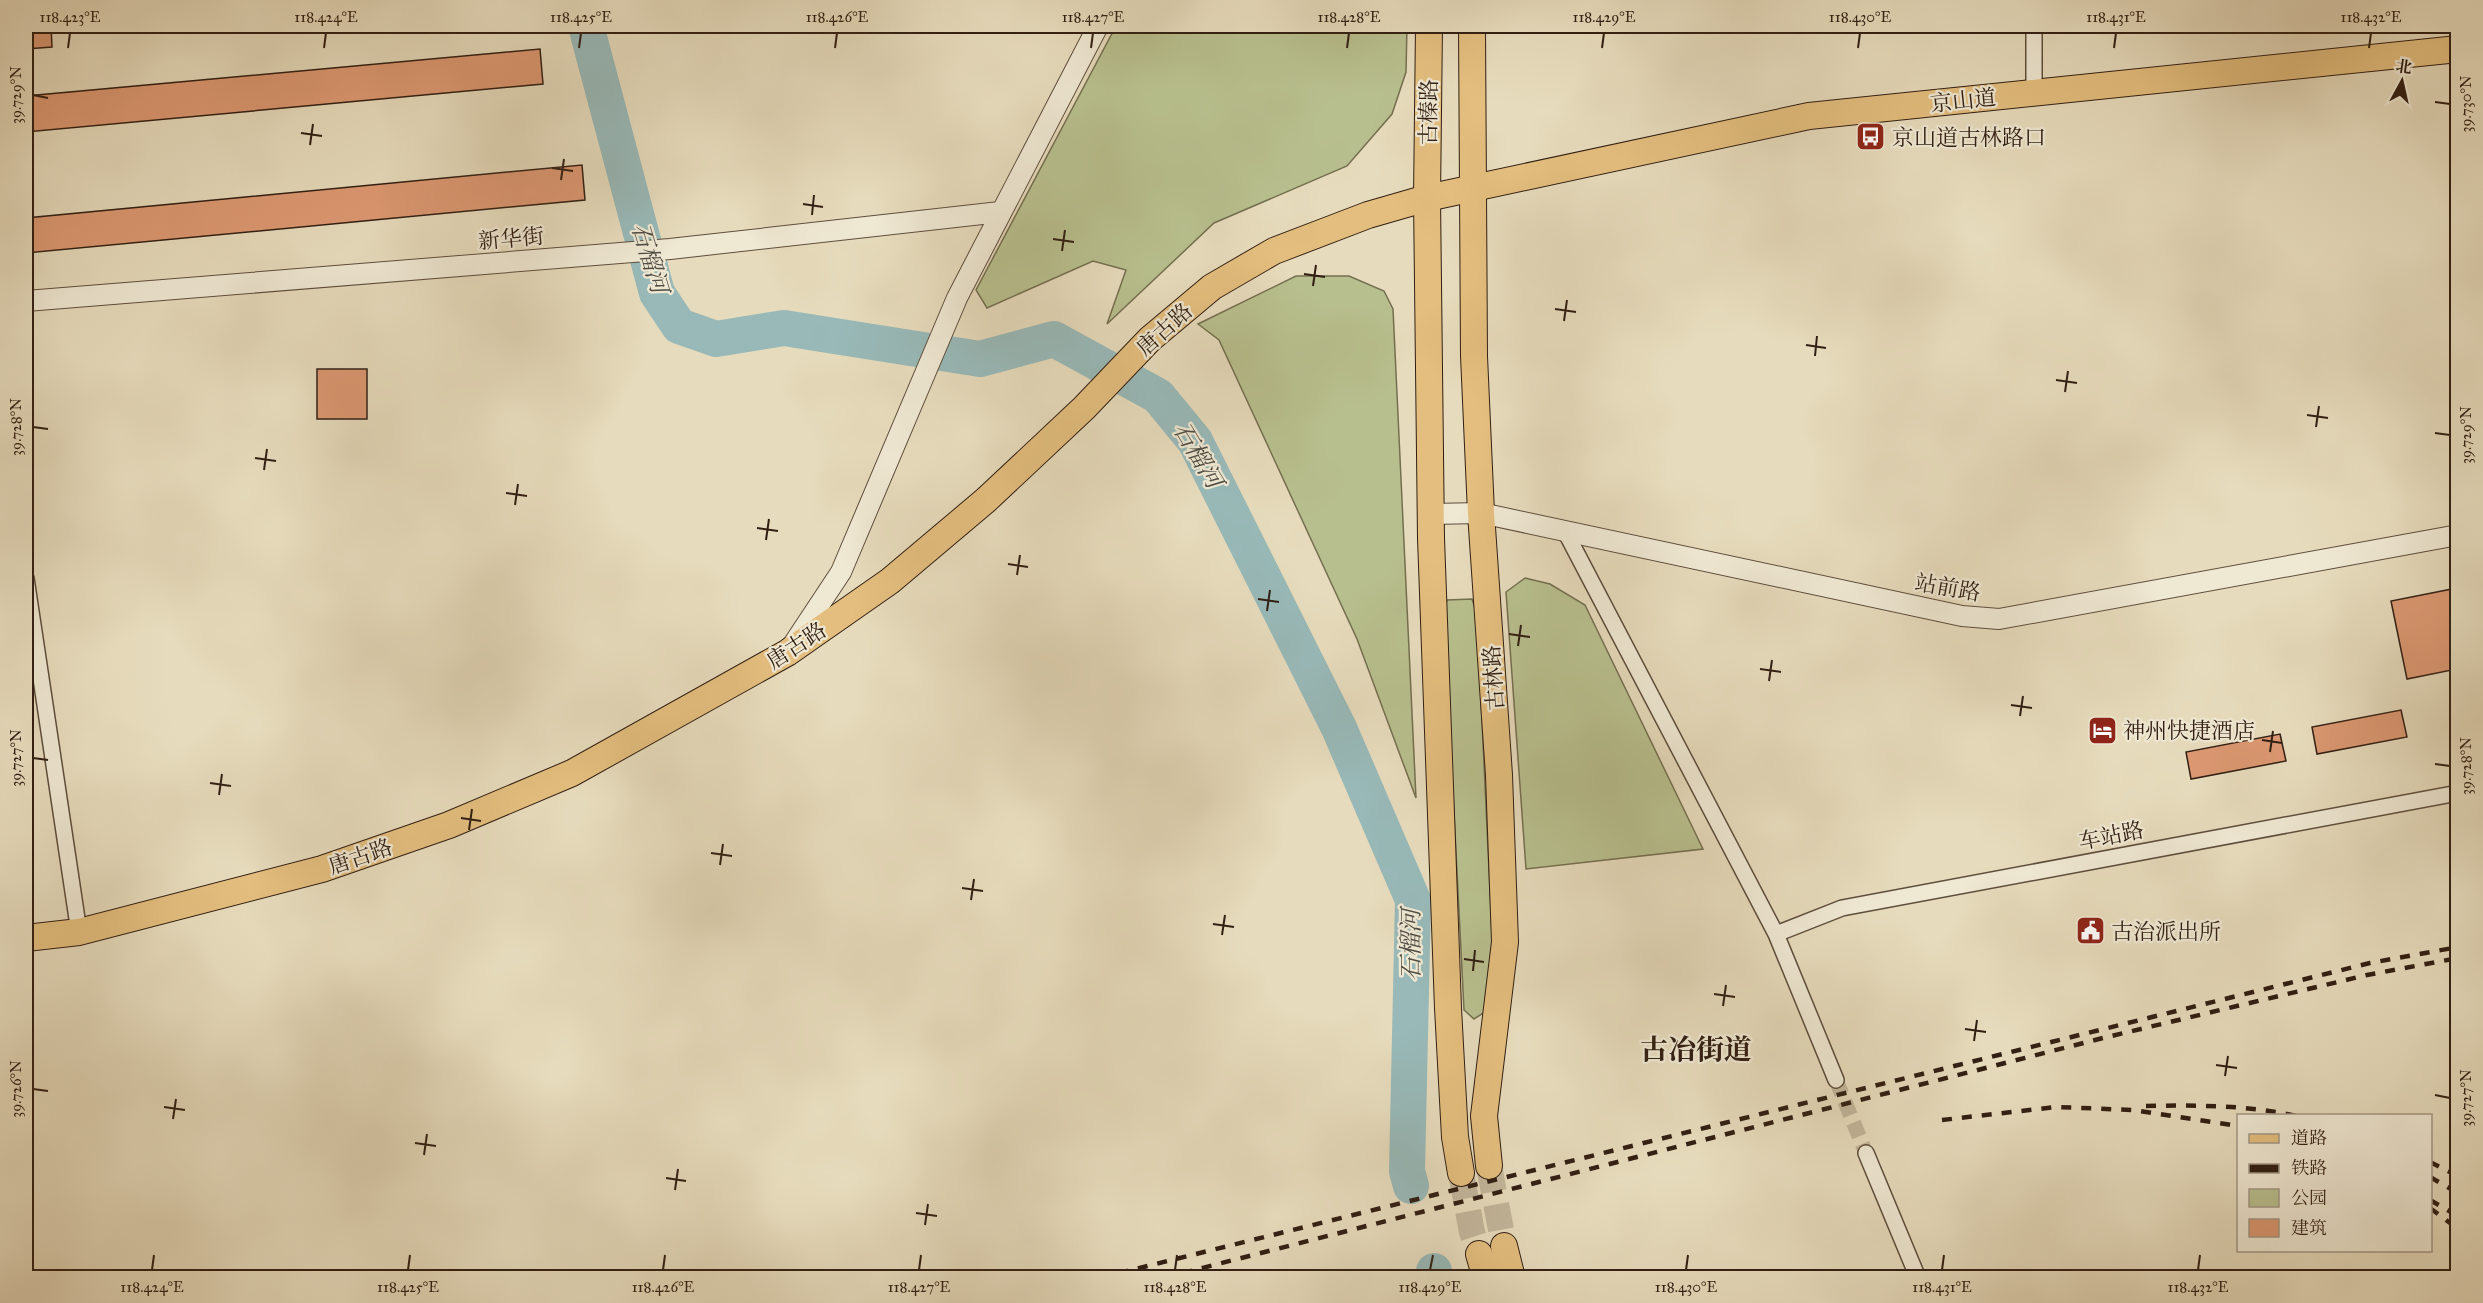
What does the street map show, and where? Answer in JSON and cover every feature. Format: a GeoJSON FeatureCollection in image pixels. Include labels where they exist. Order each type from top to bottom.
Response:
{"type":"FeatureCollection","features":[{"type":"Feature","properties":{"kind":"main road","name":"古榛路"},"geometry":{"type":"LineString","coordinates":[[1427,198],[1429,26]]}},
{"type":"Feature","properties":{"kind":"main road","name":"古榛路"},"geometry":{"type":"LineString","coordinates":[[1472,26],[1474,188]]}},
{"type":"Feature","properties":{"kind":"main road","name":"京山道"},"geometry":{"type":"LineString","coordinates":[[1474,188],[1809,116],[2457,49]]}},
{"type":"Feature","properties":{"kind":"main road","name":"唐古路"},"geometry":{"type":"LineString","coordinates":[[26,938],[79,933],[322,869],[449,825],[572,773],[787,653],[890,581],[986,500],[1084,408],[1150,339],[1212,287],[1274,251],[1368,215],[1427,198],[1474,188]]}},
{"type":"Feature","properties":{"kind":"main road","name":"古林路"},"geometry":{"type":"LineString","coordinates":[[1474,188],[1474,356],[1481,513],[1500,775],[1505,942],[1484,1116],[1489,1166]]}},
{"type":"Feature","properties":{"kind":"main road"},"geometry":{"type":"LineString","coordinates":[[1427,198],[1431,514],[1448,1008],[1455,1137],[1461,1173]]}},
{"type":"Feature","properties":{"kind":"main road"},"geometry":{"type":"LineString","coordinates":[[1504,1246],[1512,1278]]}},
{"type":"Feature","properties":{"kind":"street"},"geometry":{"type":"LineString","coordinates":[[787,653],[842,572],[957,298],[1098,26]]}},
{"type":"Feature","properties":{"kind":"street"},"geometry":{"type":"LineString","coordinates":[[2034,26],[2034,93]]}},
{"type":"Feature","properties":{"kind":"street","name":"新华街"},"geometry":{"type":"LineString","coordinates":[[26,301],[669,249],[1000,213]]}},
{"type":"Feature","properties":{"kind":"street","name":"站前路"},"geometry":{"type":"LineString","coordinates":[[1431,514],[1481,513],[1962,616],[1999,620],[2457,535]]}},
{"type":"Feature","properties":{"kind":"street"},"geometry":{"type":"LineString","coordinates":[[1564,531],[1776,934],[1836,1080]]}},
{"type":"Feature","properties":{"kind":"street"},"geometry":{"type":"LineString","coordinates":[[26,578],[79,933]]}},
{"type":"Feature","properties":{"kind":"street","name":"车站路"},"geometry":{"type":"LineString","coordinates":[[1776,934],[1842,908],[2457,793]]}},
{"type":"Feature","properties":{"kind":"street"},"geometry":{"type":"LineString","coordinates":[[1866,1153],[1918,1278]]}},
{"type":"Feature","properties":{"kind":"green space"},"geometry":{"type":"Polygon","coordinates":[[[1116,26],[1407,26],[1406,72],[1392,114],[1347,166],[1214,223],[1107,324],[1126,270],[1093,261],[987,308],[976,290],[1116,26]]]}},
{"type":"Feature","properties":{"kind":"green space"},"geometry":{"type":"Polygon","coordinates":[[[1296,276],[1349,276],[1384,291],[1393,309],[1416,798],[1357,639],[1219,340],[1198,324],[1296,276]]]}},
{"type":"Feature","properties":{"kind":"green space"},"geometry":{"type":"Polygon","coordinates":[[[1525,578],[1550,584],[1585,605],[1703,849],[1526,869],[1506,592],[1525,578]]]}},
{"type":"Feature","properties":{"kind":"green space"},"geometry":{"type":"Polygon","coordinates":[[[1472,599],[1477,614],[1493,956],[1485,1012],[1474,1019],[1464,1010],[1444,615],[1447,600],[1472,599]]]}},
{"type":"Feature","properties":{"kind":"building"},"geometry":{"type":"Polygon","coordinates":[[[26,26],[51,26],[52,47],[26,49],[26,26]]]}},
{"type":"Feature","properties":{"kind":"building"},"geometry":{"type":"Polygon","coordinates":[[[540,49],[543,84],[26,132],[26,96],[540,49]]]}},
{"type":"Feature","properties":{"kind":"building"},"geometry":{"type":"Polygon","coordinates":[[[582,165],[585,200],[26,253],[26,218],[582,165]]]}},
{"type":"Feature","properties":{"kind":"building"},"geometry":{"type":"Polygon","coordinates":[[[317,369],[367,369],[367,419],[317,419],[317,369]]]}},
{"type":"Feature","properties":{"kind":"building"},"geometry":{"type":"Polygon","coordinates":[[[2457,588],[2457,669],[2407,679],[2391,601],[2457,588]]]}},
{"type":"Feature","properties":{"kind":"building"},"geometry":{"type":"Polygon","coordinates":[[[2401,710],[2407,737],[2317,754],[2312,727],[2401,710]]]}},
{"type":"Feature","properties":{"kind":"building"},"geometry":{"type":"Polygon","coordinates":[[[2280,734],[2286,761],[2191,779],[2186,752],[2280,734]]]}},
{"type":"Feature","properties":{"kind":"waterway","name":"石榴河"},"geometry":{"type":"LineString","coordinates":[[586,26],[657,293],[679,326],[716,339],[784,328],[980,359],[1054,339],[1158,396],[1195,441],[1339,728],[1413,900],[1407,1171],[1411,1186]]}},
{"type":"Feature","properties":{"kind":"waterway","name":"石榴河"},"geometry":{"type":"LineString","coordinates":[[1434,1271],[1435,1278]]}},
{"type":"Feature","properties":{"kind":"tunnel"},"geometry":{"type":"LineString","coordinates":[[1836,1080],[1866,1153]]}},
{"type":"Feature","properties":{"kind":"tunnel"},"geometry":{"type":"LineString","coordinates":[[1489,1166],[1504,1246]]}},
{"type":"Feature","properties":{"kind":"tunnel"},"geometry":{"type":"LineString","coordinates":[[1461,1173],[1472,1232],[1479,1254]]}},
{"type":"Feature","properties":{"kind":"railway"},"geometry":{"type":"LineString","coordinates":[[1099,1278],[2370,963],[2458,947]]}},
{"type":"Feature","properties":{"kind":"railway"},"geometry":{"type":"LineString","coordinates":[[1163,1278],[2103,1038],[2367,975],[2458,958]]}},
{"type":"Feature","properties":{"kind":"railway"},"geometry":{"type":"LineString","coordinates":[[2146,1106],[2241,1108],[2288,1114]]}},
{"type":"Feature","properties":{"kind":"railway"},"geometry":{"type":"LineString","coordinates":[[1942,1120],[2056,1107],[2133,1110],[2237,1126]]}},
{"type":"Feature","properties":{"kind":"railway"},"geometry":{"type":"LineString","coordinates":[[2432,1163],[2458,1176]]}},
{"type":"Feature","properties":{"kind":"railway"},"geometry":{"type":"LineString","coordinates":[[2432,1178],[2458,1193]]}},
{"type":"Feature","properties":{"kind":"railway"},"geometry":{"type":"LineString","coordinates":[[2432,1201],[2458,1216]]}},
{"type":"Feature","properties":{"kind":"railway"},"geometry":{"type":"LineString","coordinates":[[2432,1210],[2458,1229]]}},
{"type":"Feature","properties":{"kind":"place","name":"京山道古林路口"},"geometry":{"type":"Point","coordinates":[1871,137]}},
{"type":"Feature","properties":{"kind":"place","name":"神州快捷酒店"},"geometry":{"type":"Point","coordinates":[2102,730]}},
{"type":"Feature","properties":{"kind":"place","name":"古治派出所"},"geometry":{"type":"Point","coordinates":[2090,931]}},
{"type":"Feature","properties":{"kind":"district","name":"古冶街道"},"geometry":{"type":"Point","coordinates":[1696,1049]}}]}
